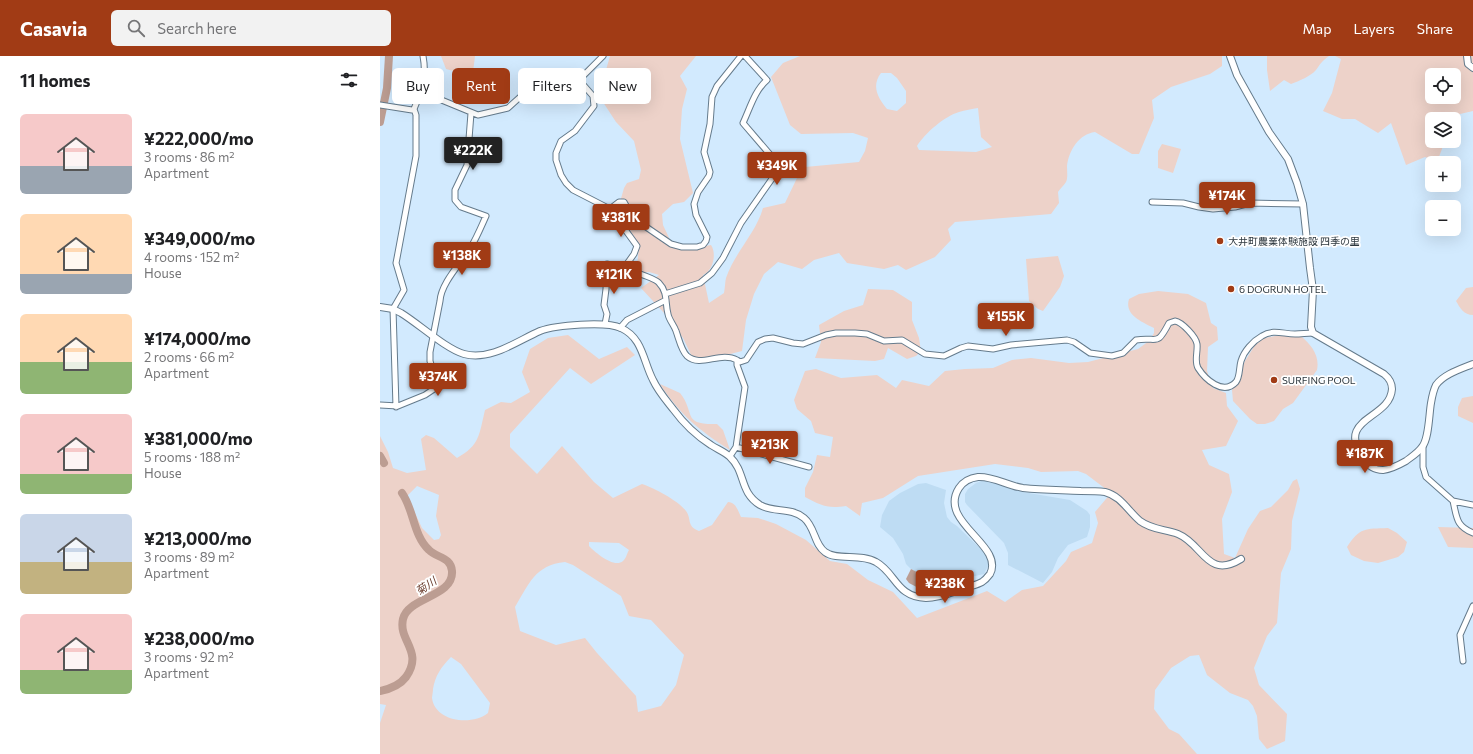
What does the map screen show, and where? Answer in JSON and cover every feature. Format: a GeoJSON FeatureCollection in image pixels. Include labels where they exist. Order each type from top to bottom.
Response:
{"type":"FeatureCollection","features":[{"type":"Feature","properties":{"kind":"street"},"geometry":{"type":"LineString","coordinates":[[423,56],[424,68]]}},
{"type":"Feature","properties":{"kind":"street"},"geometry":{"type":"LineString","coordinates":[[586,73],[604,56]]}},
{"type":"Feature","properties":{"kind":"street"},"geometry":{"type":"LineString","coordinates":[[610,209],[619,202],[624,202],[633,218],[671,244],[682,247],[697,247],[703,245],[706,241],[706,234],[696,215],[694,204],[698,192],[709,176],[710,172],[704,152],[710,124],[712,97],[718,86],[741,56]]}},
{"type":"Feature","properties":{"kind":"street"},"geometry":{"type":"LineString","coordinates":[[665,294],[700,283],[712,274],[723,258],[741,223],[776,173],[777,166],[773,158],[744,123],[757,91],[767,80],[745,56]]}},
{"type":"Feature","properties":{"kind":"street"},"geometry":{"type":"LineString","coordinates":[[1230,56],[1237,75],[1265,126],[1288,159],[1303,204],[1313,290],[1311,317],[1313,333]]}},
{"type":"Feature","properties":{"kind":"street"},"geometry":{"type":"LineString","coordinates":[[1467,56],[1468,64],[1473,68]]}},
{"type":"Feature","properties":{"kind":"street"},"geometry":{"type":"LineString","coordinates":[[586,88],[593,96],[594,106],[575,131],[561,141],[556,153],[557,167],[566,183],[574,190],[610,209],[637,246],[634,254],[624,268]]}},
{"type":"Feature","properties":{"kind":"street"},"geometry":{"type":"LineString","coordinates":[[444,101],[478,115],[508,108],[518,99]]}},
{"type":"Feature","properties":{"kind":"street"},"geometry":{"type":"LineString","coordinates":[[396,407],[392,309],[404,290],[396,263],[396,258],[416,156],[416,115],[414,108],[416,104]]}},
{"type":"Feature","properties":{"kind":"street"},"geometry":{"type":"LineString","coordinates":[[380,106],[412,110],[414,108]]}},
{"type":"Feature","properties":{"kind":"street"},"geometry":{"type":"LineString","coordinates":[[380,405],[396,407],[426,394],[434,389],[437,383],[430,361],[430,352],[434,336],[440,294],[476,239],[486,216],[461,207],[455,200],[455,190],[467,165],[471,113]]}},
{"type":"Feature","properties":{"kind":"street"},"geometry":{"type":"LineString","coordinates":[[1152,202],[1183,203],[1213,209],[1235,207],[1250,203],[1303,204]]}},
{"type":"Feature","properties":{"kind":"street"},"geometry":{"type":"LineString","coordinates":[[605,324],[607,314],[604,305],[607,264],[624,268],[658,281],[665,294],[668,315],[684,353],[689,357],[700,361],[726,356],[740,362],[746,360],[758,342],[765,339],[773,338],[802,344],[826,335],[850,333],[867,334],[884,341],[902,340],[918,351],[931,355],[947,356],[961,348],[968,346],[993,349],[1011,345],[1067,340],[1074,342],[1090,353],[1112,356],[1123,352],[1136,340],[1158,339],[1165,332],[1169,323],[1175,321],[1182,324],[1196,341],[1196,362],[1200,371],[1212,383],[1223,387],[1230,386],[1236,382],[1243,356],[1260,337],[1267,333],[1276,332],[1294,334],[1313,333],[1384,374],[1391,381],[1392,393],[1386,404],[1361,424],[1356,432],[1355,443],[1367,464],[1373,468],[1388,469],[1408,460],[1423,447]]}},
{"type":"Feature","properties":{"kind":"street"},"geometry":{"type":"LineString","coordinates":[[620,328],[627,320],[666,300]]}},
{"type":"Feature","properties":{"kind":"street"},"geometry":{"type":"LineString","coordinates":[[380,307],[392,309],[408,318],[454,350],[461,353],[479,356],[496,352],[550,328],[605,324],[620,328],[631,334],[638,341],[651,377],[686,426],[695,434],[730,456],[740,471],[745,489],[754,500],[767,508],[790,510],[803,517],[814,531],[818,543],[826,552],[832,556],[870,559],[881,565],[902,590],[918,597],[936,597],[980,583],[989,576],[992,568],[991,558],[959,517],[954,504],[956,494],[961,486],[968,480],[980,477],[1023,488],[1106,492],[1119,499],[1131,513],[1146,525],[1175,533],[1192,542],[1202,556],[1215,564],[1229,565],[1241,559]]}},
{"type":"Feature","properties":{"kind":"street"},"geometry":{"type":"LineString","coordinates":[[730,456],[736,447],[744,387],[737,365],[737,360]]}},
{"type":"Feature","properties":{"kind":"street"},"geometry":{"type":"LineString","coordinates":[[1473,364],[1454,372],[1437,385],[1432,395],[1428,430],[1423,447],[1423,467],[1426,477],[1453,502],[1458,522],[1464,529],[1473,533]]}},
{"type":"Feature","properties":{"kind":"street"},"geometry":{"type":"LineString","coordinates":[[736,447],[809,467]]}},
{"type":"Feature","properties":{"kind":"street"},"geometry":{"type":"LineString","coordinates":[[1453,502],[1473,505]]}},
{"type":"Feature","properties":{"kind":"street"},"geometry":{"type":"LineString","coordinates":[[1463,661],[1460,634],[1473,606]]}},
{"type":"Feature","properties":{"kind":"shaded area"},"geometry":{"type":"Polygon","coordinates":[[[441,56],[475,56],[474,68],[452,68],[452,71],[446,69],[441,56]]]}},
{"type":"Feature","properties":{"kind":"shaded area"},"geometry":{"type":"Polygon","coordinates":[[[610,56],[696,56],[680,76],[687,89],[682,109],[680,139],[693,193],[684,202],[673,204],[662,214],[663,225],[671,242],[689,249],[711,245],[714,253],[712,266],[703,275],[709,303],[724,293],[726,278],[730,269],[756,226],[763,208],[785,203],[797,178],[805,167],[859,162],[865,151],[868,138],[853,133],[801,134],[790,125],[771,77],[783,63],[800,56],[1222,56],[1222,66],[1210,74],[1171,87],[1152,100],[1154,118],[1139,154],[1132,154],[1095,132],[1089,133],[1080,139],[1070,154],[1067,166],[1067,180],[1058,192],[1059,203],[1051,214],[955,222],[948,229],[951,240],[935,257],[906,270],[898,265],[884,269],[847,263],[839,253],[814,260],[802,269],[778,262],[764,274],[754,294],[746,320],[742,351],[695,363],[683,338],[664,313],[641,288],[659,275],[649,272],[643,273],[637,266],[639,246],[618,209],[624,188],[627,183],[639,179],[641,170],[634,141],[616,122],[604,104],[651,104],[651,68],[607,68],[610,56]],[[881,73],[876,83],[876,87],[881,101],[887,109],[897,111],[906,103],[906,91],[897,78],[891,73],[881,73]],[[978,108],[959,112],[948,117],[930,131],[917,146],[919,150],[976,152],[992,147],[981,137],[978,108]]]}},
{"type":"Feature","properties":{"kind":"shaded area"},"geometry":{"type":"Polygon","coordinates":[[[1267,56],[1329,56],[1314,72],[1308,76],[1291,84],[1284,80],[1270,91],[1267,56]]]}},
{"type":"Feature","properties":{"kind":"shaded area"},"geometry":{"type":"Polygon","coordinates":[[[1335,56],[1473,56],[1473,111],[1461,114],[1461,112],[1425,112],[1425,148],[1442,148],[1439,156],[1425,156],[1406,165],[1391,123],[1378,133],[1355,119],[1342,119],[1323,111],[1332,93],[1341,59],[1335,56]]]}},
{"type":"Feature","properties":{"kind":"shaded area"},"geometry":{"type":"Polygon","coordinates":[[[1162,144],[1181,149],[1173,173],[1158,168],[1158,151],[1162,144]]]}},
{"type":"Feature","properties":{"kind":"shaded area"},"geometry":{"type":"Polygon","coordinates":[[[1058,256],[1064,276],[1060,287],[1043,311],[1038,309],[1029,301],[1026,259],[1058,256]]]}},
{"type":"Feature","properties":{"kind":"shaded area"},"geometry":{"type":"Polygon","coordinates":[[[1473,287],[1473,315],[1470,315],[1461,309],[1456,301],[1466,288],[1473,287]]]}},
{"type":"Feature","properties":{"kind":"shaded area"},"geometry":{"type":"Polygon","coordinates":[[[868,289],[893,290],[912,302],[912,320],[919,338],[921,351],[916,356],[907,359],[888,348],[884,359],[875,361],[815,358],[821,342],[819,325],[844,311],[863,305],[868,289]]]}},
{"type":"Feature","properties":{"kind":"shaded area"},"geometry":{"type":"Polygon","coordinates":[[[1158,291],[1188,294],[1206,303],[1211,323],[1217,327],[1218,340],[1208,347],[1207,371],[1213,388],[1226,393],[1227,406],[1238,421],[1226,446],[1202,450],[1209,465],[1229,474],[1232,492],[1222,519],[1224,554],[1235,558],[1248,529],[1260,511],[1271,507],[1288,490],[1293,481],[1297,479],[1300,489],[1292,521],[1291,549],[1281,573],[1277,623],[1267,636],[1254,668],[1259,685],[1287,714],[1285,741],[1267,749],[1259,739],[1257,716],[1253,706],[1248,700],[1230,693],[1207,675],[1199,655],[1190,656],[1171,668],[1155,690],[1154,709],[1169,729],[1179,734],[1197,754],[380,754],[380,723],[386,705],[380,704],[380,436],[388,452],[393,468],[407,473],[426,470],[421,439],[426,435],[434,438],[457,458],[470,449],[474,444],[480,433],[485,410],[501,402],[511,403],[530,392],[522,372],[530,349],[548,338],[568,335],[599,359],[627,347],[635,355],[591,384],[570,368],[510,434],[510,447],[537,474],[562,446],[594,482],[613,498],[642,484],[666,495],[683,507],[688,514],[692,527],[699,531],[712,525],[728,502],[731,502],[736,507],[741,517],[758,518],[776,524],[806,540],[830,561],[847,564],[868,580],[893,592],[917,618],[987,591],[1005,602],[1022,590],[1043,586],[1066,561],[1071,552],[1092,543],[1098,523],[1095,512],[1111,493],[1086,474],[1078,471],[1041,472],[1028,468],[995,464],[918,476],[883,498],[862,503],[860,516],[846,506],[828,507],[820,504],[805,497],[805,488],[813,472],[817,455],[830,457],[833,437],[815,433],[811,421],[797,409],[794,400],[805,371],[816,369],[841,378],[877,375],[896,388],[902,380],[929,386],[945,371],[993,368],[1012,360],[1031,358],[1069,363],[1088,362],[1138,349],[1149,341],[1154,333],[1154,328],[1135,317],[1128,305],[1129,299],[1139,294],[1158,291]],[[417,486],[407,496],[422,528],[434,540],[439,539],[441,535],[436,516],[439,495],[417,486]],[[589,542],[589,546],[605,559],[615,563],[619,563],[624,560],[629,550],[619,543],[589,542]],[[565,562],[546,567],[534,577],[515,607],[520,631],[556,645],[585,638],[636,696],[638,712],[661,706],[676,685],[684,655],[651,620],[629,616],[621,596],[573,565],[565,562]],[[451,657],[441,668],[435,680],[432,698],[435,706],[440,712],[447,717],[464,720],[473,720],[488,713],[490,703],[461,664],[451,657]]]}},
{"type":"Feature","properties":{"kind":"shaded area","name":"SURFING POOL"},"geometry":{"type":"Polygon","coordinates":[[[1275,336],[1301,336],[1316,355],[1318,365],[1317,370],[1293,403],[1283,409],[1274,421],[1265,424],[1257,424],[1250,419],[1233,401],[1232,390],[1245,361],[1255,345],[1264,338],[1275,336]]]}},
{"type":"Feature","properties":{"kind":"shaded area"},"geometry":{"type":"Polygon","coordinates":[[[660,384],[680,393],[685,400],[694,420],[706,424],[717,424],[723,430],[730,450],[709,436],[691,421],[667,395],[660,384]]]}},
{"type":"Feature","properties":{"kind":"shaded area"},"geometry":{"type":"Polygon","coordinates":[[[1473,396],[1473,423],[1458,416],[1458,407],[1462,398],[1473,396]]]}},
{"type":"Feature","properties":{"kind":"shaded area"},"geometry":{"type":"Polygon","coordinates":[[[984,480],[1002,483],[1023,492],[1070,500],[1087,511],[1090,515],[1090,527],[1087,537],[1068,545],[1058,558],[1052,572],[1043,583],[1008,565],[1008,553],[1004,543],[965,502],[965,494],[968,489],[976,483],[984,480]]]}},
{"type":"Feature","properties":{"kind":"shaded area"},"geometry":{"type":"Polygon","coordinates":[[[926,483],[946,490],[944,503],[947,517],[988,556],[988,566],[984,574],[939,584],[911,569],[906,564],[903,554],[893,538],[880,527],[882,515],[889,501],[900,493],[918,484],[926,483]]]}},
{"type":"Feature","properties":{"kind":"shaded area"},"geometry":{"type":"Polygon","coordinates":[[[1438,527],[1473,528],[1473,548],[1448,547],[1438,527]]]}},
{"type":"Feature","properties":{"kind":"shaded area"},"geometry":{"type":"Polygon","coordinates":[[[1388,528],[1397,533],[1407,542],[1404,552],[1398,557],[1378,563],[1364,561],[1351,555],[1347,547],[1360,532],[1368,529],[1388,528]]]}},
{"type":"Feature","properties":{"kind":"shaded area"},"geometry":{"type":"Polygon","coordinates":[[[911,569],[940,584],[936,591],[926,592],[909,583],[906,579],[911,569]]]}},
{"type":"Feature","properties":{"kind":"waterway","name":"菊川"},"geometry":{"type":"LineString","coordinates":[[380,122],[387,88],[389,56]]}},
{"type":"Feature","properties":{"kind":"waterway","name":"菊川"},"geometry":{"type":"LineString","coordinates":[[380,456],[384,463]]}},
{"type":"Feature","properties":{"kind":"waterway","name":"菊川"},"geometry":{"type":"LineString","coordinates":[[380,691],[391,688],[401,682],[411,668],[412,653],[402,627],[403,619],[407,612],[413,606],[439,592],[451,580],[451,566],[446,560],[432,553],[424,544],[402,493]]}},
{"type":"Feature","properties":{"kind":"place","name":"大井町農業体験施設 四季の里"},"geometry":{"type":"Point","coordinates":[1220,241]}},
{"type":"Feature","properties":{"kind":"place","name":"6 DOGRUN HOTEL"},"geometry":{"type":"Point","coordinates":[1231,289]}},
{"type":"Feature","properties":{"kind":"place","name":"SURFING POOL"},"geometry":{"type":"Point","coordinates":[1274,380]}}]}
